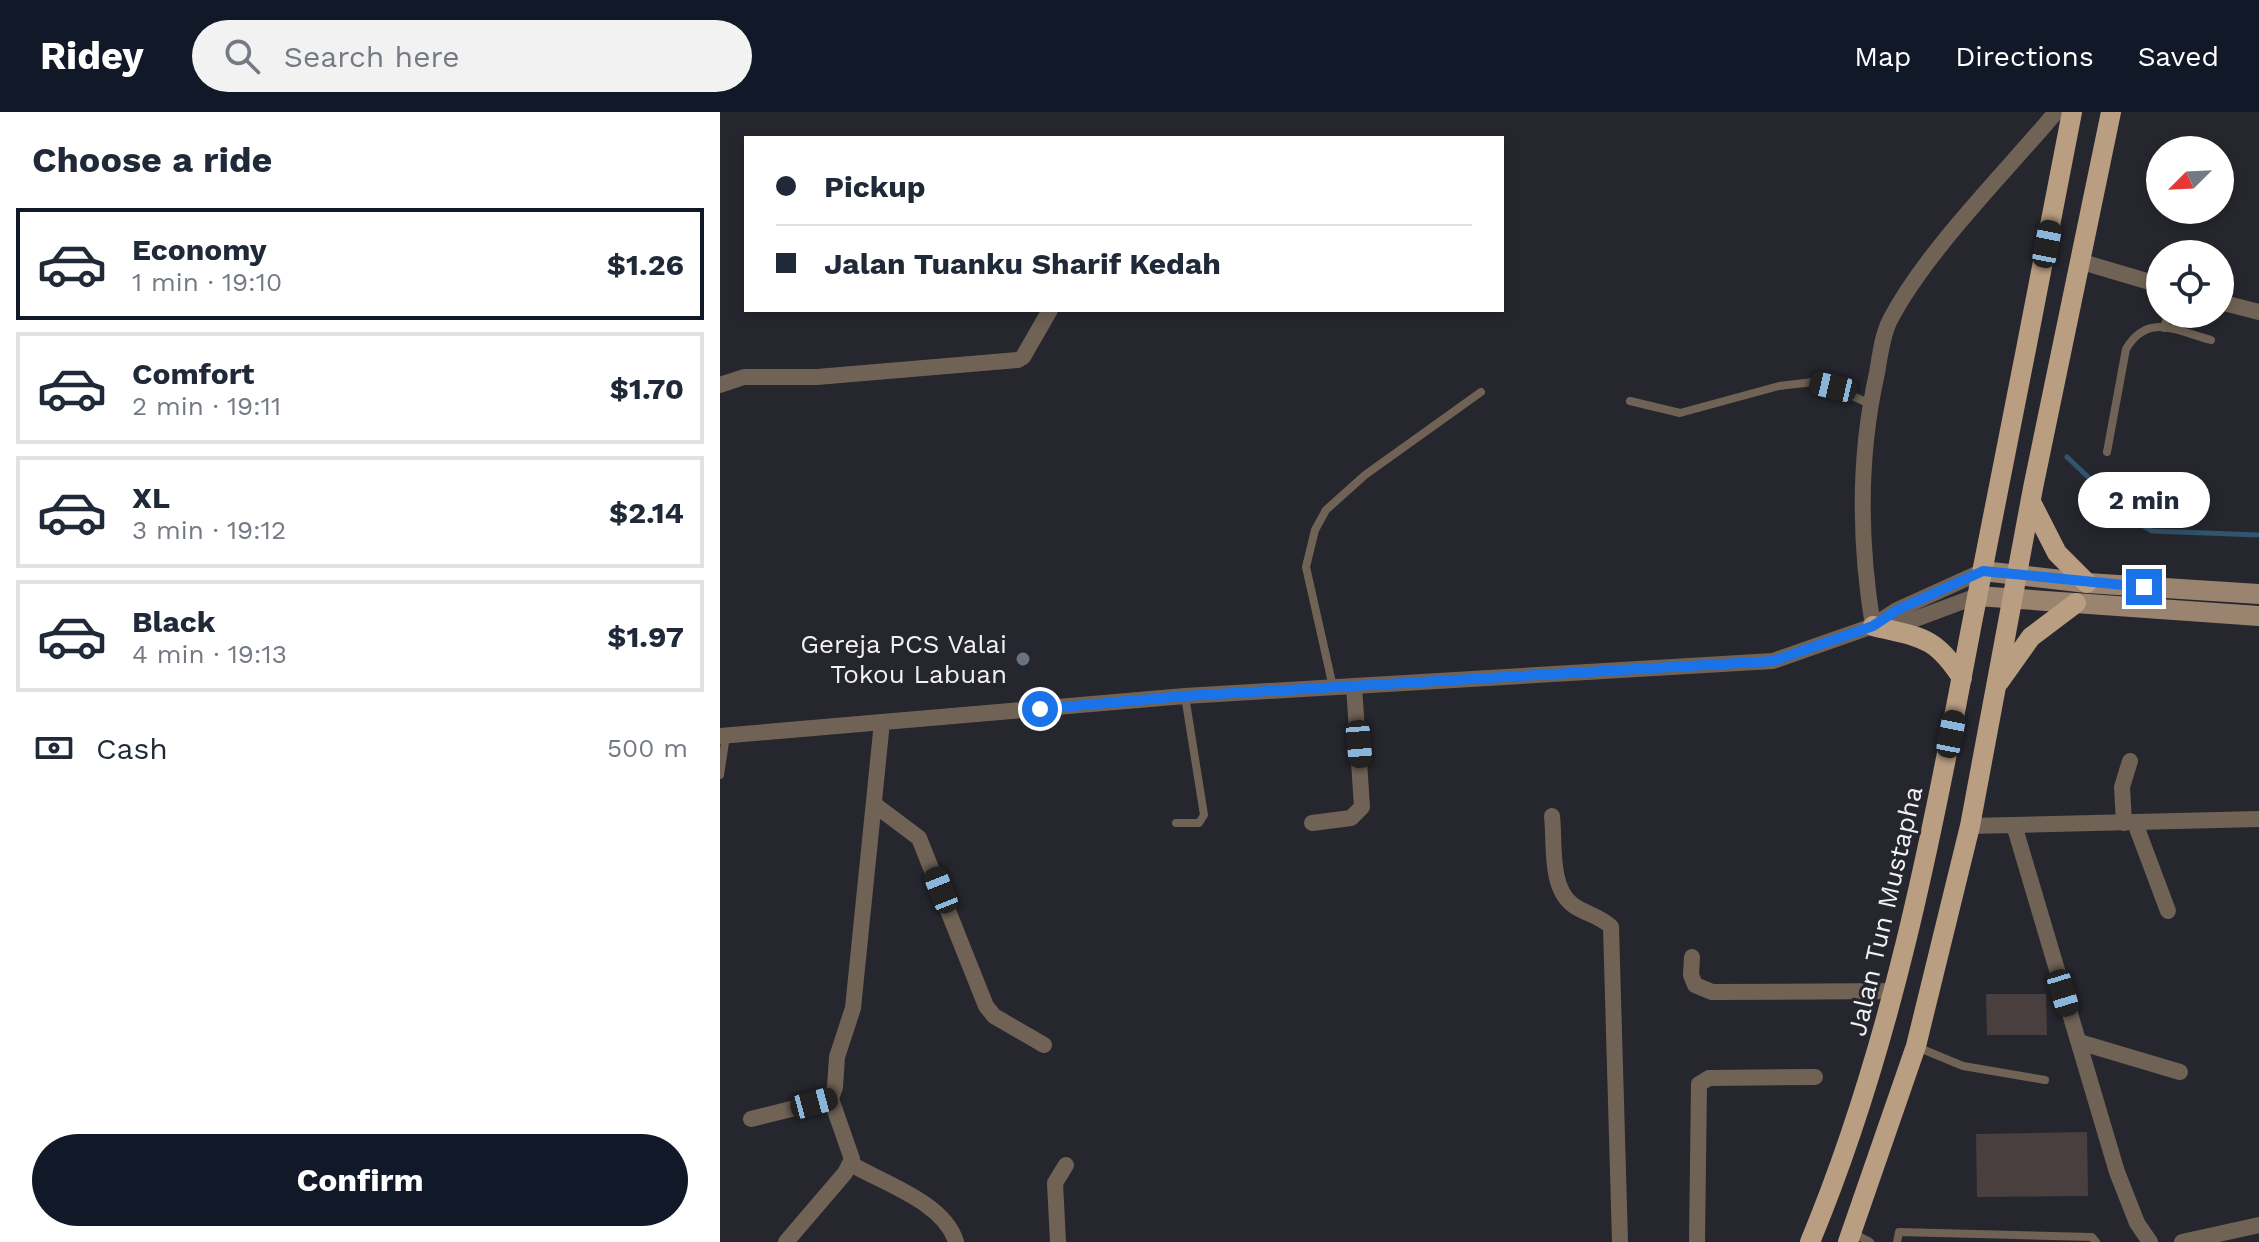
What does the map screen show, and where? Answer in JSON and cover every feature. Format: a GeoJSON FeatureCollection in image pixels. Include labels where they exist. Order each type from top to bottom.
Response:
{"type":"FeatureCollection","features":[{"type":"Feature","properties":{"kind":"main road","name":"Jalan Tun Mustapha"},"geometry":{"type":"LineString","coordinates":[[1810,1242],[1846,1156],[1895,991],[2004,472],[2072,112]]}},
{"type":"Feature","properties":{"kind":"main road"},"geometry":{"type":"LineString","coordinates":[[1856,1239],[1916,1046],[1970,826],[2032,495],[2111,112]]}},
{"type":"Feature","properties":{"kind":"main road"},"geometry":{"type":"LineString","coordinates":[[2032,495],[2057,553],[2087,583]]}},
{"type":"Feature","properties":{"kind":"main road"},"geometry":{"type":"LineString","coordinates":[[1983,571],[2087,583],[2259,594]]}},
{"type":"Feature","properties":{"kind":"main road"},"geometry":{"type":"LineString","coordinates":[[1977,596],[2259,616]]}},
{"type":"Feature","properties":{"kind":"main road"},"geometry":{"type":"LineString","coordinates":[[1993,693],[2031,637],[2076,603]]}},
{"type":"Feature","properties":{"kind":"main road"},"geometry":{"type":"LineString","coordinates":[[1873,626],[1926,639],[1944,650],[1962,678]]}},
{"type":"Feature","properties":{"kind":"street"},"geometry":{"type":"LineString","coordinates":[[1873,626],[1865,579],[1861,459],[1888,325],[1902,299],[2056,112]]}},
{"type":"Feature","properties":{"kind":"street"},"geometry":{"type":"LineString","coordinates":[[2079,261],[2146,281]]}},
{"type":"Feature","properties":{"kind":"street"},"geometry":{"type":"LineString","coordinates":[[2234,306],[2259,312]]}},
{"type":"Feature","properties":{"kind":"street"},"geometry":{"type":"LineString","coordinates":[[720,385],[744,377],[817,377],[1018,360],[1023,357],[1049,312]]}},
{"type":"Feature","properties":{"kind":"street"},"geometry":{"type":"LineString","coordinates":[[723,735],[1185,696],[1773,661],[1873,626],[1897,610],[1983,571]]}},
{"type":"Feature","properties":{"kind":"street"},"geometry":{"type":"LineString","coordinates":[[1873,626],[1902,624],[1977,596]]}},
{"type":"Feature","properties":{"kind":"street"},"geometry":{"type":"LineString","coordinates":[[1312,823],[1351,818],[1362,807],[1354,686]]}},
{"type":"Feature","properties":{"kind":"street"},"geometry":{"type":"LineString","coordinates":[[786,1242],[851,1164],[852,1152],[831,1099],[837,1057],[853,1008],[882,722]]}},
{"type":"Feature","properties":{"kind":"street"},"geometry":{"type":"LineString","coordinates":[[2130,761],[2122,787],[2130,823],[2168,911]]}},
{"type":"Feature","properties":{"kind":"street"},"geometry":{"type":"LineString","coordinates":[[875,805],[919,838],[986,1006],[994,1016],[1044,1045]]}},
{"type":"Feature","properties":{"kind":"street"},"geometry":{"type":"LineString","coordinates":[[1552,816],[1558,884],[1571,904],[1605,920],[1611,927],[1620,1242]]}},
{"type":"Feature","properties":{"kind":"street"},"geometry":{"type":"LineString","coordinates":[[1970,826],[2130,823],[2205,817],[2259,819]]}},
{"type":"Feature","properties":{"kind":"street"},"geometry":{"type":"LineString","coordinates":[[2014,825],[2117,1172],[2137,1223],[2150,1242]]}},
{"type":"Feature","properties":{"kind":"street"},"geometry":{"type":"LineString","coordinates":[[1692,957],[1691,975],[1695,985],[1712,992],[1895,991]]}},
{"type":"Feature","properties":{"kind":"street"},"geometry":{"type":"LineString","coordinates":[[2079,1042],[2180,1072]]}},
{"type":"Feature","properties":{"kind":"street"},"geometry":{"type":"LineString","coordinates":[[1697,1242],[1699,1084],[1709,1078],[1815,1077]]}},
{"type":"Feature","properties":{"kind":"street"},"geometry":{"type":"LineString","coordinates":[[751,1119],[831,1099]]}},
{"type":"Feature","properties":{"kind":"street"},"geometry":{"type":"LineString","coordinates":[[851,1164],[932,1207],[948,1224],[956,1242]]}},
{"type":"Feature","properties":{"kind":"street"},"geometry":{"type":"LineString","coordinates":[[1058,1242],[1055,1183],[1066,1165]]}},
{"type":"Feature","properties":{"kind":"street"},"geometry":{"type":"LineString","coordinates":[[2182,1242],[2259,1225]]}},
{"type":"Feature","properties":{"kind":"lane"},"geometry":{"type":"LineString","coordinates":[[2107,452],[2126,349],[2146,327]]}},
{"type":"Feature","properties":{"kind":"lane"},"geometry":{"type":"LineString","coordinates":[[2164,328],[2211,340]]}},
{"type":"Feature","properties":{"kind":"lane"},"geometry":{"type":"LineString","coordinates":[[1630,401],[1680,413],[1779,386],[1813,382],[1833,387],[1870,404]]}},
{"type":"Feature","properties":{"kind":"lane"},"geometry":{"type":"LineString","coordinates":[[1333,688],[1306,567],[1315,530],[1326,510],[1365,475],[1481,392]]}},
{"type":"Feature","properties":{"kind":"lane"},"geometry":{"type":"LineString","coordinates":[[1176,823],[1199,823],[1204,815],[1185,696]]}},
{"type":"Feature","properties":{"kind":"lane"},"geometry":{"type":"LineString","coordinates":[[720,775],[723,735]]}},
{"type":"Feature","properties":{"kind":"lane"},"geometry":{"type":"LineString","coordinates":[[1916,1046],[1963,1066],[2045,1080]]}},
{"type":"Feature","properties":{"kind":"lane"},"geometry":{"type":"LineString","coordinates":[[1897,1242],[1899,1232],[2092,1237],[2096,1242]]}},
{"type":"Feature","properties":{"kind":"building"},"geometry":{"type":"Polygon","coordinates":[[[1986,994],[2046,994],[2047,1035],[1987,1035],[1986,994]]]}},
{"type":"Feature","properties":{"kind":"building"},"geometry":{"type":"Polygon","coordinates":[[[2087,1132],[2088,1196],[1977,1197],[1976,1134],[2087,1132]]]}},
{"type":"Feature","properties":{"kind":"waterway"},"geometry":{"type":"LineString","coordinates":[[2067,457],[2131,518],[2152,531],[2259,535]]}},
{"type":"Feature","properties":{"kind":"place","name":"Gereja PCS Valai Tokou Labuan"},"geometry":{"type":"Point","coordinates":[1023,659]}},
{"type":"Feature","properties":{"kind":"route"},"geometry":{"type":"LineString","coordinates":[[1040,709],[1185,696],[1773,661],[1873,626],[1897,610],[1983,571],[2144,587]]}}]}
